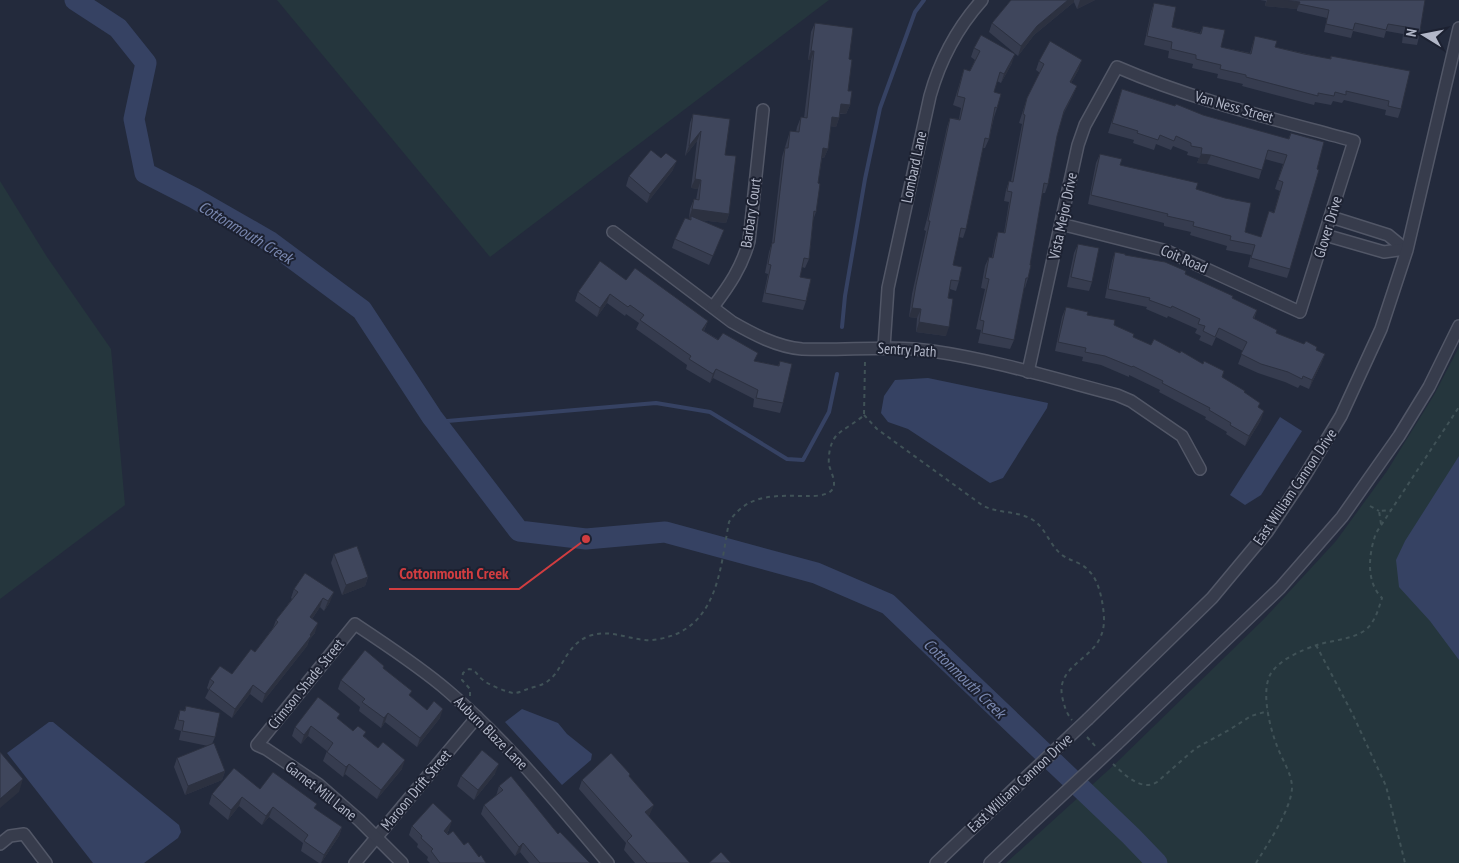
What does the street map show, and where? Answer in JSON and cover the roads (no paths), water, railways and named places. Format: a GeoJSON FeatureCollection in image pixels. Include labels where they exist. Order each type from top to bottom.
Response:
{"type":"FeatureCollection","features":[{"type":"Feature","properties":{"kind":"street","name":"Lombard Lane"},"geometry":{"type":"LineString","coordinates":[[884,347],[888,288],[930,96],[937,74],[951,43],[968,16],[982,0]]}},
{"type":"Feature","properties":{"kind":"street","name":"East William Cannon Drive"},"geometry":{"type":"LineString","coordinates":[[936,863],[1212,598],[1267,532],[1304,477],[1341,416],[1381,329],[1407,250],[1459,28]]}},
{"type":"Feature","properties":{"kind":"street","name":"Van Ness Street"},"geometry":{"type":"LineString","coordinates":[[1117,68],[1207,100],[1354,141]]}},
{"type":"Feature","properties":{"kind":"street","name":"Vista Mejor Drive"},"geometry":{"type":"LineString","coordinates":[[1028,372],[1078,145],[1085,124],[1117,68]]}},
{"type":"Feature","properties":{"kind":"street","name":"Barbary Court"},"geometry":{"type":"LineString","coordinates":[[713,307],[734,279],[744,258],[749,241],[763,110]]}},
{"type":"Feature","properties":{"kind":"street","name":"Glover Drive"},"geometry":{"type":"LineString","coordinates":[[1300,312],[1354,141]]}},
{"type":"Feature","properties":{"kind":"street"},"geometry":{"type":"LineString","coordinates":[[1325,235],[1384,252],[1405,249],[1388,235],[1331,217]]}},
{"type":"Feature","properties":{"kind":"street","name":"Coit Road"},"geometry":{"type":"LineString","coordinates":[[1061,224],[1167,251],[1300,312]]}},
{"type":"Feature","properties":{"kind":"street","name":"Sentry Path"},"geometry":{"type":"LineString","coordinates":[[613,232],[749,332],[776,343],[801,348],[884,347],[940,352],[1117,395],[1131,401],[1182,436],[1200,469]]}},
{"type":"Feature","properties":{"kind":"street"},"geometry":{"type":"LineString","coordinates":[[990,863],[1280,588],[1342,517],[1399,436],[1428,387],[1459,326]]}},
{"type":"Feature","properties":{"kind":"street","name":"Auburn Blaze Lane"},"geometry":{"type":"LineString","coordinates":[[355,624],[421,670],[448,691],[476,717],[521,761],[608,863]]}},
{"type":"Feature","properties":{"kind":"street","name":"Crimson Shade Street"},"geometry":{"type":"LineString","coordinates":[[257,745],[355,624]]}},
{"type":"Feature","properties":{"kind":"street","name":"Maroon Drift Street"},"geometry":{"type":"LineString","coordinates":[[354,863],[476,717]]}},
{"type":"Feature","properties":{"kind":"street","name":"Garnet Mill Lane"},"geometry":{"type":"LineString","coordinates":[[257,745],[318,784],[402,863]]}},
{"type":"Feature","properties":{"kind":"street"},"geometry":{"type":"LineString","coordinates":[[0,844],[10,836],[24,834],[46,863]]}},
{"type":"Feature","properties":{"kind":"water"},"geometry":{"type":"Polygon","coordinates":[[[928,378],[1048,403],[1047,408],[1003,478],[990,483],[908,429],[888,422],[881,413],[884,396],[895,380],[928,378]]]}},
{"type":"Feature","properties":{"kind":"water"},"geometry":{"type":"Polygon","coordinates":[[[1280,417],[1302,431],[1261,495],[1245,505],[1230,495],[1280,417]]]}},
{"type":"Feature","properties":{"kind":"water"},"geometry":{"type":"Polygon","coordinates":[[[1459,456],[1459,660],[1430,621],[1399,587],[1396,560],[1405,541],[1459,456]]]}},
{"type":"Feature","properties":{"kind":"water"},"geometry":{"type":"Polygon","coordinates":[[[522,709],[558,723],[567,734],[592,754],[591,760],[562,785],[505,722],[522,709]]]}},
{"type":"Feature","properties":{"kind":"water"},"geometry":{"type":"Polygon","coordinates":[[[49,722],[53,722],[179,825],[181,832],[178,838],[144,863],[93,863],[7,753],[49,722]]]}},
{"type":"Feature","properties":{"kind":"waterway","name":"Cottonmouth Creek"},"geometry":{"type":"LineString","coordinates":[[75,0],[118,28],[146,63],[134,119],[145,173],[194,198],[269,241],[362,310],[432,417],[519,531],[586,539],[665,532],[816,573],[888,604],[1157,863]]}},
{"type":"Feature","properties":{"kind":"waterway"},"geometry":{"type":"LineString","coordinates":[[842,327],[845,296],[865,179],[880,108],[915,12],[924,0]]}},
{"type":"Feature","properties":{"kind":"waterway"},"geometry":{"type":"LineString","coordinates":[[436,422],[656,403],[710,412],[787,459],[803,460],[829,412],[837,374]]}},
{"type":"Feature","properties":{"kind":"place","name":"Cottonmouth Creek"},"geometry":{"type":"Point","coordinates":[586,539]}}]}
